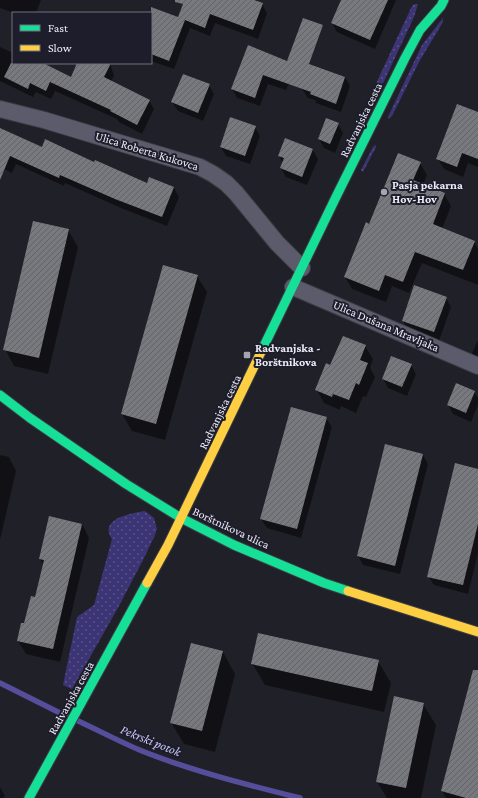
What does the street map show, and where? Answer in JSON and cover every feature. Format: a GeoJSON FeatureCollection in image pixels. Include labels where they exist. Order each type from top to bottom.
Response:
{"type":"FeatureCollection","features":[{"type":"Feature","properties":{"kind":"street","name":"Radvanjska cesta"},"geometry":{"type":"LineString","coordinates":[[29,798],[168,545],[302,268],[420,30],[441,6],[444,0]]}},
{"type":"Feature","properties":{"kind":"street","name":"Radvanjska cesta"},"geometry":{"type":"LineString","coordinates":[[420,30],[422,15]]}},
{"type":"Feature","properties":{"kind":"street","name":"Ulica Roberta Kukovca"},"geometry":{"type":"LineString","coordinates":[[0,109],[44,120],[200,167],[226,183],[277,243],[302,268]]}},
{"type":"Feature","properties":{"kind":"street","name":"Ulica Dušana Mravljaka"},"geometry":{"type":"LineString","coordinates":[[293,287],[478,366]]}},
{"type":"Feature","properties":{"kind":"street","name":"Borštnikova ulica"},"geometry":{"type":"LineString","coordinates":[[0,395],[30,418],[126,484],[205,531],[234,545],[324,583],[478,632]]}},
{"type":"Feature","properties":{"kind":"shaded area"},"geometry":{"type":"Polygon","coordinates":[[[415,4],[418,4],[414,17],[380,90],[374,88],[411,8],[415,4]]]}},
{"type":"Feature","properties":{"kind":"shaded area"},"geometry":{"type":"Polygon","coordinates":[[[443,18],[443,22],[419,62],[392,116],[388,119],[422,45],[443,18]]]}},
{"type":"Feature","properties":{"kind":"shaded area"},"geometry":{"type":"Polygon","coordinates":[[[376,145],[363,172],[361,170],[373,147],[376,145]]]}},
{"type":"Feature","properties":{"kind":"shaded area"},"geometry":{"type":"Polygon","coordinates":[[[145,511],[154,518],[157,529],[155,535],[119,606],[72,689],[63,685],[77,617],[94,605],[112,539],[109,533],[111,523],[121,517],[145,511]]]}},
{"type":"Feature","properties":{"kind":"building"},"geometry":{"type":"Polygon","coordinates":[[[175,0],[254,0],[263,3],[253,30],[210,14],[205,28],[185,20],[169,61],[152,54],[151,7],[178,17],[183,4],[175,2],[175,0]]]}},
{"type":"Feature","properties":{"kind":"building"},"geometry":{"type":"Polygon","coordinates":[[[341,0],[388,0],[370,40],[331,23],[341,0]]]}},
{"type":"Feature","properties":{"kind":"building"},"geometry":{"type":"Polygon","coordinates":[[[303,18],[323,25],[309,64],[345,77],[336,104],[310,94],[311,92],[263,75],[255,98],[231,89],[248,45],[287,61],[303,18]]]}},
{"type":"Feature","properties":{"kind":"building"},"geometry":{"type":"Polygon","coordinates":[[[11,63],[45,64],[71,77],[77,64],[110,64],[104,77],[150,100],[137,125],[110,111],[111,110],[50,82],[46,91],[30,83],[28,89],[4,77],[11,63]]]}},
{"type":"Feature","properties":{"kind":"building"},"geometry":{"type":"Polygon","coordinates":[[[183,74],[210,84],[198,113],[171,102],[183,74]]]}},
{"type":"Feature","properties":{"kind":"building"},"geometry":{"type":"Polygon","coordinates":[[[457,104],[478,112],[478,159],[462,153],[457,167],[436,159],[457,104]]]}},
{"type":"Feature","properties":{"kind":"building"},"geometry":{"type":"Polygon","coordinates":[[[230,117],[256,126],[245,156],[220,147],[230,117]]]}},
{"type":"Feature","properties":{"kind":"building"},"geometry":{"type":"Polygon","coordinates":[[[326,118],[339,123],[330,144],[318,139],[326,118]]]}},
{"type":"Feature","properties":{"kind":"building"},"geometry":{"type":"Polygon","coordinates":[[[0,128],[42,147],[45,139],[94,162],[95,160],[147,183],[149,177],[174,187],[162,217],[115,199],[60,175],[59,178],[10,156],[0,180],[0,128]]]}},
{"type":"Feature","properties":{"kind":"building"},"geometry":{"type":"Polygon","coordinates":[[[285,138],[313,149],[302,177],[280,168],[284,158],[278,156],[285,138]]]}},
{"type":"Feature","properties":{"kind":"building"},"geometry":{"type":"Polygon","coordinates":[[[398,153],[421,162],[413,180],[445,193],[433,224],[475,241],[463,270],[415,252],[403,282],[385,275],[379,291],[344,277],[366,222],[369,224],[398,153]]]}},
{"type":"Feature","properties":{"kind":"building"},"geometry":{"type":"Polygon","coordinates":[[[33,221],[69,229],[39,358],[3,350],[33,221]]]}},
{"type":"Feature","properties":{"kind":"building"},"geometry":{"type":"Polygon","coordinates":[[[163,265],[198,275],[156,424],[121,414],[163,265]]]}},
{"type":"Feature","properties":{"kind":"building"},"geometry":{"type":"Polygon","coordinates":[[[414,285],[447,297],[434,332],[402,321],[414,285]]]}},
{"type":"Feature","properties":{"kind":"building"},"geometry":{"type":"Polygon","coordinates":[[[343,336],[366,345],[360,360],[368,363],[359,385],[356,383],[349,400],[333,394],[332,397],[315,390],[326,363],[330,365],[343,336]]]}},
{"type":"Feature","properties":{"kind":"building"},"geometry":{"type":"Polygon","coordinates":[[[391,356],[412,364],[402,387],[382,379],[391,356]]]}},
{"type":"Feature","properties":{"kind":"building"},"geometry":{"type":"Polygon","coordinates":[[[456,383],[475,391],[466,413],[447,405],[456,383]]]}},
{"type":"Feature","properties":{"kind":"building"},"geometry":{"type":"Polygon","coordinates":[[[291,407],[327,417],[297,529],[260,519],[291,407]]]}},
{"type":"Feature","properties":{"kind":"building"},"geometry":{"type":"Polygon","coordinates":[[[385,444],[423,454],[395,566],[357,556],[385,444]]]}},
{"type":"Feature","properties":{"kind":"building"},"geometry":{"type":"Polygon","coordinates":[[[455,463],[478,469],[478,524],[463,585],[427,577],[455,463]]]}},
{"type":"Feature","properties":{"kind":"building"},"geometry":{"type":"Polygon","coordinates":[[[49,516],[82,524],[53,649],[17,641],[21,623],[24,623],[31,596],[35,597],[44,560],[39,559],[49,516]]]}},
{"type":"Feature","properties":{"kind":"building"},"geometry":{"type":"Polygon","coordinates":[[[258,633],[379,660],[372,691],[251,664],[258,633]]]}},
{"type":"Feature","properties":{"kind":"building"},"geometry":{"type":"Polygon","coordinates":[[[191,643],[223,651],[202,731],[170,723],[191,643]]]}},
{"type":"Feature","properties":{"kind":"building"},"geometry":{"type":"Polygon","coordinates":[[[473,670],[478,670],[478,798],[466,798],[441,791],[473,670]]]}},
{"type":"Feature","properties":{"kind":"building"},"geometry":{"type":"Polygon","coordinates":[[[394,696],[424,703],[406,788],[376,782],[394,696]]]}},
{"type":"Feature","properties":{"kind":"waterway","name":"Pekrski potok"},"geometry":{"type":"LineString","coordinates":[[0,683],[68,717]]}},
{"type":"Feature","properties":{"kind":"waterway","name":"Pekrski potok"},"geometry":{"type":"LineString","coordinates":[[76,720],[134,747],[180,765],[300,798]]}},
{"type":"Feature","properties":{"kind":"traffic: fast"},"geometry":{"type":"LineString","coordinates":[[262,350],[405,58],[420,30],[441,6],[444,0]]}},
{"type":"Feature","properties":{"kind":"traffic: fast"},"geometry":{"type":"LineString","coordinates":[[0,395],[30,418],[126,484],[181,518],[234,545],[324,583],[348,591]]}},
{"type":"Feature","properties":{"kind":"traffic: fast"},"geometry":{"type":"LineString","coordinates":[[29,798],[147,583]]}},
{"type":"Feature","properties":{"kind":"traffic: slow"},"geometry":{"type":"LineString","coordinates":[[147,583],[168,545],[262,350]]}},
{"type":"Feature","properties":{"kind":"traffic: slow"},"geometry":{"type":"LineString","coordinates":[[348,591],[478,632]]}},
{"type":"Feature","properties":{"kind":"place","name":"Pasja pekarna Hov-Hov"},"geometry":{"type":"Point","coordinates":[384,192]}},
{"type":"Feature","properties":{"kind":"place","name":"Radvanjska - Borštnikova"},"geometry":{"type":"Point","coordinates":[247,355]}}]}
